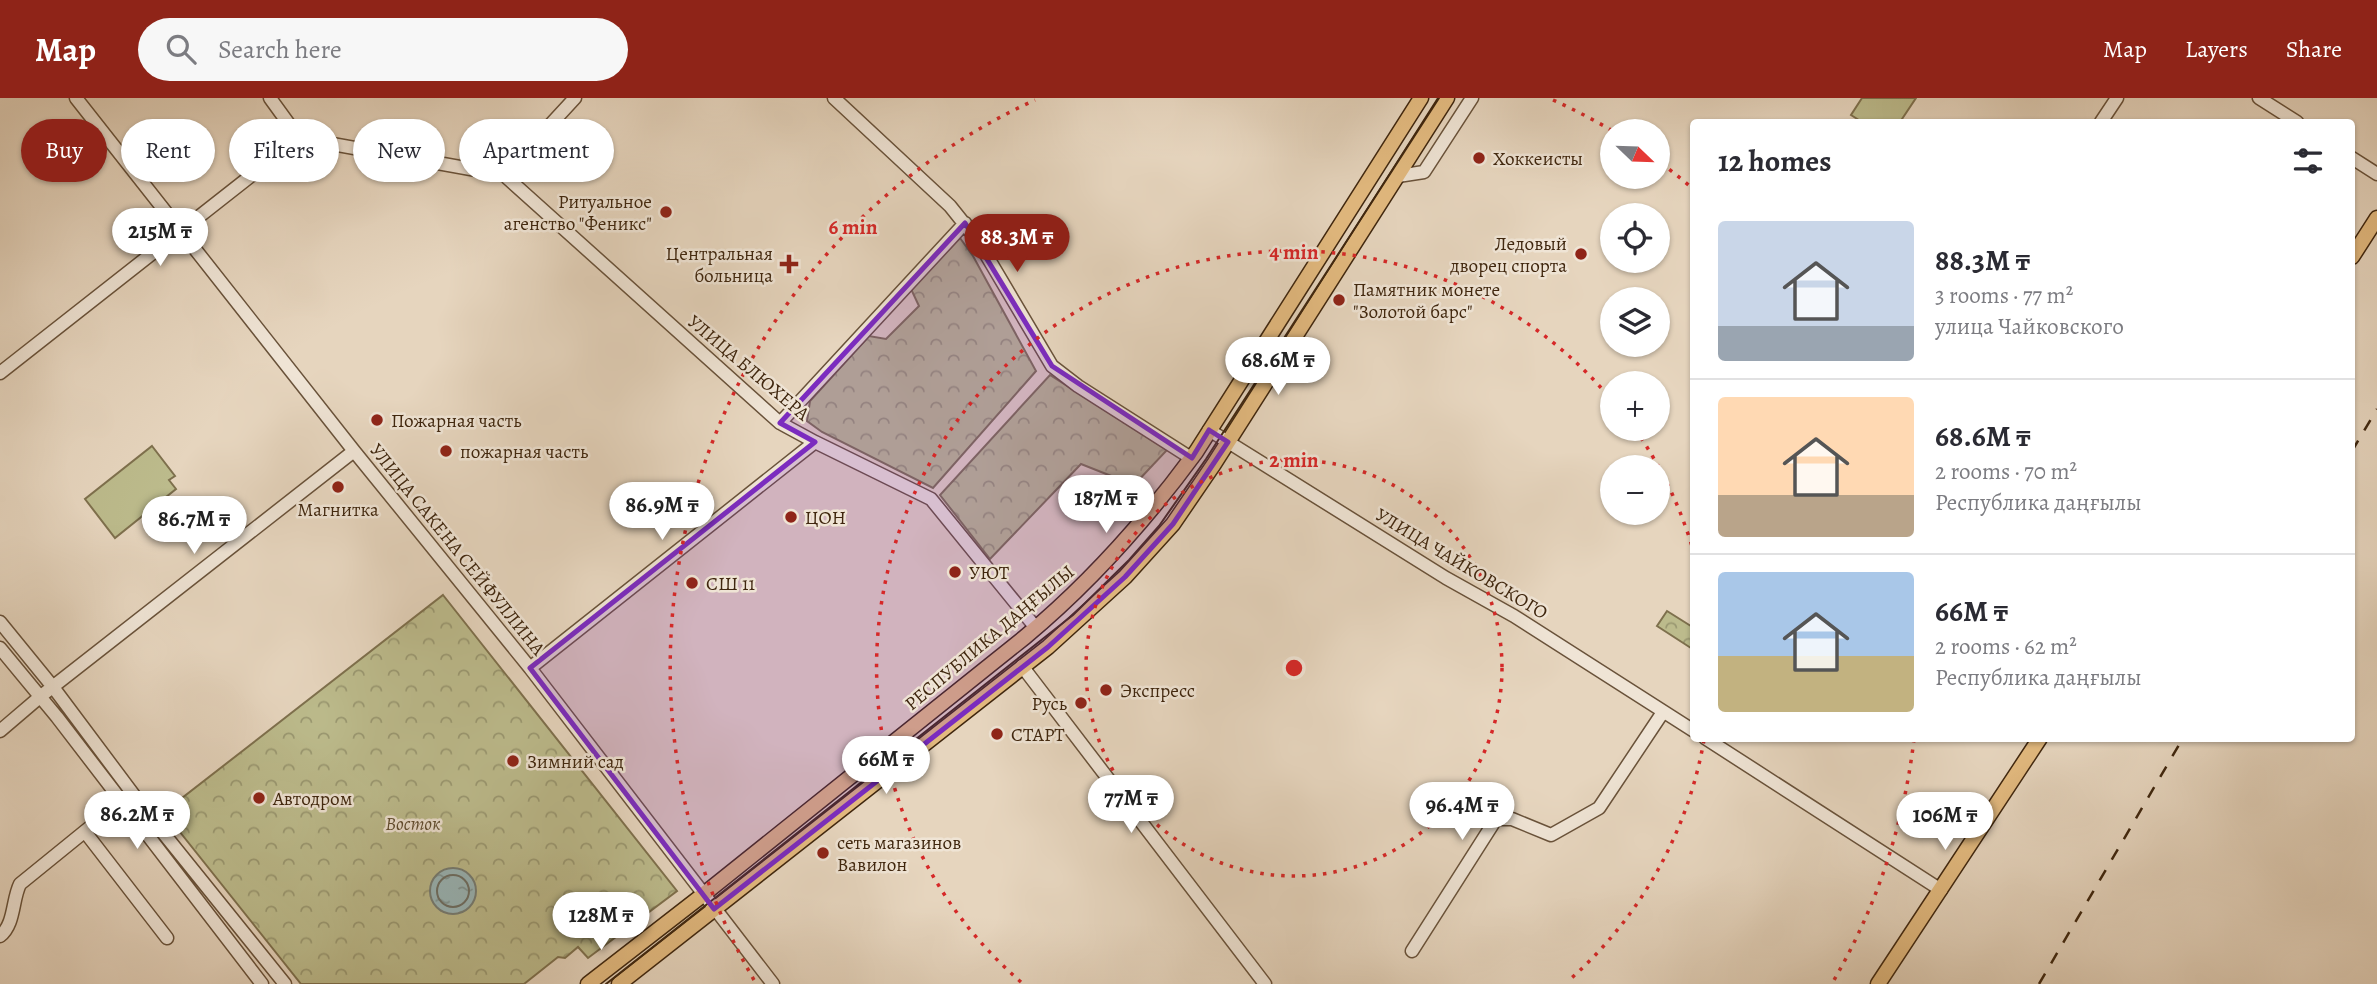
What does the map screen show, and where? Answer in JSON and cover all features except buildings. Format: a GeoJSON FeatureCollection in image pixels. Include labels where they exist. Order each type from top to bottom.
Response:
{"type":"FeatureCollection","features":[{"type":"Feature","properties":{"kind":"main road","name":"РЕСПУБЛИКА ДАҢҒЫЛЫ"},"geometry":{"type":"LineString","coordinates":[[587,984],[704,894],[1036,628],[1113,555],[1156,505],[1191,458],[1421,98]]}},
{"type":"Feature","properties":{"kind":"main road","name":"РЕСПУБЛИКА ДАҢҒЫЛЫ"},"geometry":{"type":"LineString","coordinates":[[619,984],[1048,647],[1125,577],[1172,524],[1228,442],[1447,98]]}},
{"type":"Feature","properties":{"kind":"main road"},"geometry":{"type":"LineString","coordinates":[[2355,252],[2377,218]]}},
{"type":"Feature","properties":{"kind":"main road"},"geometry":{"type":"LineString","coordinates":[[1878,984],[2037,742]]}},
{"type":"Feature","properties":{"kind":"street","name":"УЛИЦА САКЕНА СЕЙФУЛЛИНА"},"geometry":{"type":"LineString","coordinates":[[76,98],[354,451],[530,668],[714,909]]}},
{"type":"Feature","properties":{"kind":"street"},"geometry":{"type":"LineString","coordinates":[[556,119],[575,98]]}},
{"type":"Feature","properties":{"kind":"street"},"geometry":{"type":"LineString","coordinates":[[834,98],[965,223],[1052,366],[1078,386],[1191,458]]}},
{"type":"Feature","properties":{"kind":"street"},"geometry":{"type":"LineString","coordinates":[[1398,176],[1424,172],[1472,98]]}},
{"type":"Feature","properties":{"kind":"street"},"geometry":{"type":"LineString","coordinates":[[2103,119],[2116,98]]}},
{"type":"Feature","properties":{"kind":"street"},"geometry":{"type":"LineString","coordinates":[[2259,98],[2292,119]]}},
{"type":"Feature","properties":{"kind":"street"},"geometry":{"type":"LineString","coordinates":[[277,100],[288,119]]}},
{"type":"Feature","properties":{"kind":"street"},"geometry":{"type":"LineString","coordinates":[[339,145],[459,167]]}},
{"type":"Feature","properties":{"kind":"street"},"geometry":{"type":"LineString","coordinates":[[2355,160],[2377,174]]}},
{"type":"Feature","properties":{"kind":"street"},"geometry":{"type":"LineString","coordinates":[[0,373],[243,182]]}},
{"type":"Feature","properties":{"kind":"street","name":"УЛИЦА БЛЮХЕРА"},"geometry":{"type":"LineString","coordinates":[[513,182],[780,423],[931,499],[1036,628]]}},
{"type":"Feature","properties":{"kind":"street"},"geometry":{"type":"LineString","coordinates":[[780,423],[965,223]]}},
{"type":"Feature","properties":{"kind":"street","name":"УЛИЦА ЧАЙКОВСКОГО"},"geometry":{"type":"LineString","coordinates":[[1209,430],[1436,572],[1514,616],[1690,729]]}},
{"type":"Feature","properties":{"kind":"street"},"geometry":{"type":"LineString","coordinates":[[530,668],[815,442]]}},
{"type":"Feature","properties":{"kind":"street"},"geometry":{"type":"LineString","coordinates":[[0,731],[354,451]]}},
{"type":"Feature","properties":{"kind":"street"},"geometry":{"type":"LineString","coordinates":[[0,622],[53,687],[148,814],[285,984]]}},
{"type":"Feature","properties":{"kind":"street"},"geometry":{"type":"LineString","coordinates":[[0,648],[41,696],[262,984]]}},
{"type":"Feature","properties":{"kind":"street"},"geometry":{"type":"LineString","coordinates":[[1022,666],[1265,984]]}},
{"type":"Feature","properties":{"kind":"street"},"geometry":{"type":"LineString","coordinates":[[1412,951],[1496,819],[1512,819],[1551,835],[1599,808],[1663,712]]}},
{"type":"Feature","properties":{"kind":"street"},"geometry":{"type":"LineString","coordinates":[[1711,742],[1941,890]]}},
{"type":"Feature","properties":{"kind":"street"},"geometry":{"type":"LineString","coordinates":[[0,936],[9,924],[15,893],[20,884],[121,802]]}},
{"type":"Feature","properties":{"kind":"street"},"geometry":{"type":"LineString","coordinates":[[89,837],[167,937]]}},
{"type":"Feature","properties":{"kind":"street"},"geometry":{"type":"LineString","coordinates":[[714,909],[773,984]]}},
{"type":"Feature","properties":{"kind":"highlighted area"},"geometry":{"type":"Polygon","coordinates":[[[965,223],[1052,366],[1192,458],[1209,430],[1228,442],[1173,524],[1125,577],[1048,647],[714,909],[530,668],[815,442],[780,423],[965,223]]]}},
{"type":"Feature","properties":{"kind":"green space"},"geometry":{"type":"Polygon","coordinates":[[[1862,98],[1916,98],[1902,119],[1857,119],[1851,115],[1862,98]]]}},
{"type":"Feature","properties":{"kind":"green space"},"geometry":{"type":"Polygon","coordinates":[[[960,238],[973,256],[1036,371],[933,488],[822,432],[807,421],[810,401],[869,336],[886,339],[919,306],[911,289],[960,238]]]}},
{"type":"Feature","properties":{"kind":"green space"},"geometry":{"type":"Polygon","coordinates":[[[1050,375],[1167,450],[1134,485],[1081,464],[990,559],[940,495],[1050,375]]]}},
{"type":"Feature","properties":{"kind":"green space"},"geometry":{"type":"Polygon","coordinates":[[[152,446],[175,476],[169,480],[176,489],[115,538],[85,499],[152,446]]]}},
{"type":"Feature","properties":{"kind":"green space","name":"Восток"},"geometry":{"type":"Polygon","coordinates":[[[443,595],[677,891],[588,958],[578,947],[565,958],[558,957],[524,984],[301,984],[164,812],[443,595]]]}},
{"type":"Feature","properties":{"kind":"green space"},"geometry":{"type":"Polygon","coordinates":[[[1667,611],[1690,625],[1690,647],[1657,626],[1667,611]]]}},
{"type":"Feature","properties":{"kind":"water"},"geometry":{"type":"Polygon","coordinates":[[[453,868],[469,875],[476,891],[469,907],[453,914],[437,907],[430,891],[437,875],[453,868]]]}},
{"type":"Feature","properties":{"kind":"tram line"},"geometry":{"type":"LineString","coordinates":[[606,984],[1073,615],[1129,560],[1159,526],[1206,459],[1439,98]]}},
{"type":"Feature","properties":{"kind":"railway"},"geometry":{"type":"LineString","coordinates":[[2355,446],[2377,409]]}},
{"type":"Feature","properties":{"kind":"railway"},"geometry":{"type":"LineString","coordinates":[[2039,984],[2181,742]]}},
{"type":"Feature","properties":{"kind":"place","name":"Хоккеисты"},"geometry":{"type":"Point","coordinates":[1479,158]}},
{"type":"Feature","properties":{"kind":"place","name":"Ритуальное агенство \"Феникс\""},"geometry":{"type":"Point","coordinates":[666,212]}},
{"type":"Feature","properties":{"kind":"place","name":"Ледовый дворец спорта"},"geometry":{"type":"Point","coordinates":[1581,254]}},
{"type":"Feature","properties":{"kind":"place","name":"Центральная больница"},"geometry":{"type":"Point","coordinates":[789,264]}},
{"type":"Feature","properties":{"kind":"place","name":"Памятник монете \"Золотой барс\""},"geometry":{"type":"Point","coordinates":[1339,300]}},
{"type":"Feature","properties":{"kind":"place","name":"Пожарная часть"},"geometry":{"type":"Point","coordinates":[377,420]}},
{"type":"Feature","properties":{"kind":"place","name":"пожарная часть"},"geometry":{"type":"Point","coordinates":[446,451]}},
{"type":"Feature","properties":{"kind":"place","name":"Магнитка"},"geometry":{"type":"Point","coordinates":[338,487]}},
{"type":"Feature","properties":{"kind":"place","name":"ЦОН"},"geometry":{"type":"Point","coordinates":[791,517]}},
{"type":"Feature","properties":{"kind":"place","name":"УЮТ"},"geometry":{"type":"Point","coordinates":[955,572]}},
{"type":"Feature","properties":{"kind":"place","name":"СШ 11"},"geometry":{"type":"Point","coordinates":[692,583]}},
{"type":"Feature","properties":{"kind":"place","name":"Экспресс"},"geometry":{"type":"Point","coordinates":[1106,690]}},
{"type":"Feature","properties":{"kind":"place","name":"Русь"},"geometry":{"type":"Point","coordinates":[1081,703]}},
{"type":"Feature","properties":{"kind":"place","name":"СТАРТ"},"geometry":{"type":"Point","coordinates":[997,734]}},
{"type":"Feature","properties":{"kind":"place","name":"Зимний сад"},"geometry":{"type":"Point","coordinates":[513,761]}},
{"type":"Feature","properties":{"kind":"place","name":"Автодром"},"geometry":{"type":"Point","coordinates":[259,798]}},
{"type":"Feature","properties":{"kind":"place","name":"сеть магазинов Вавилон"},"geometry":{"type":"Point","coordinates":[823,853]}}]}
